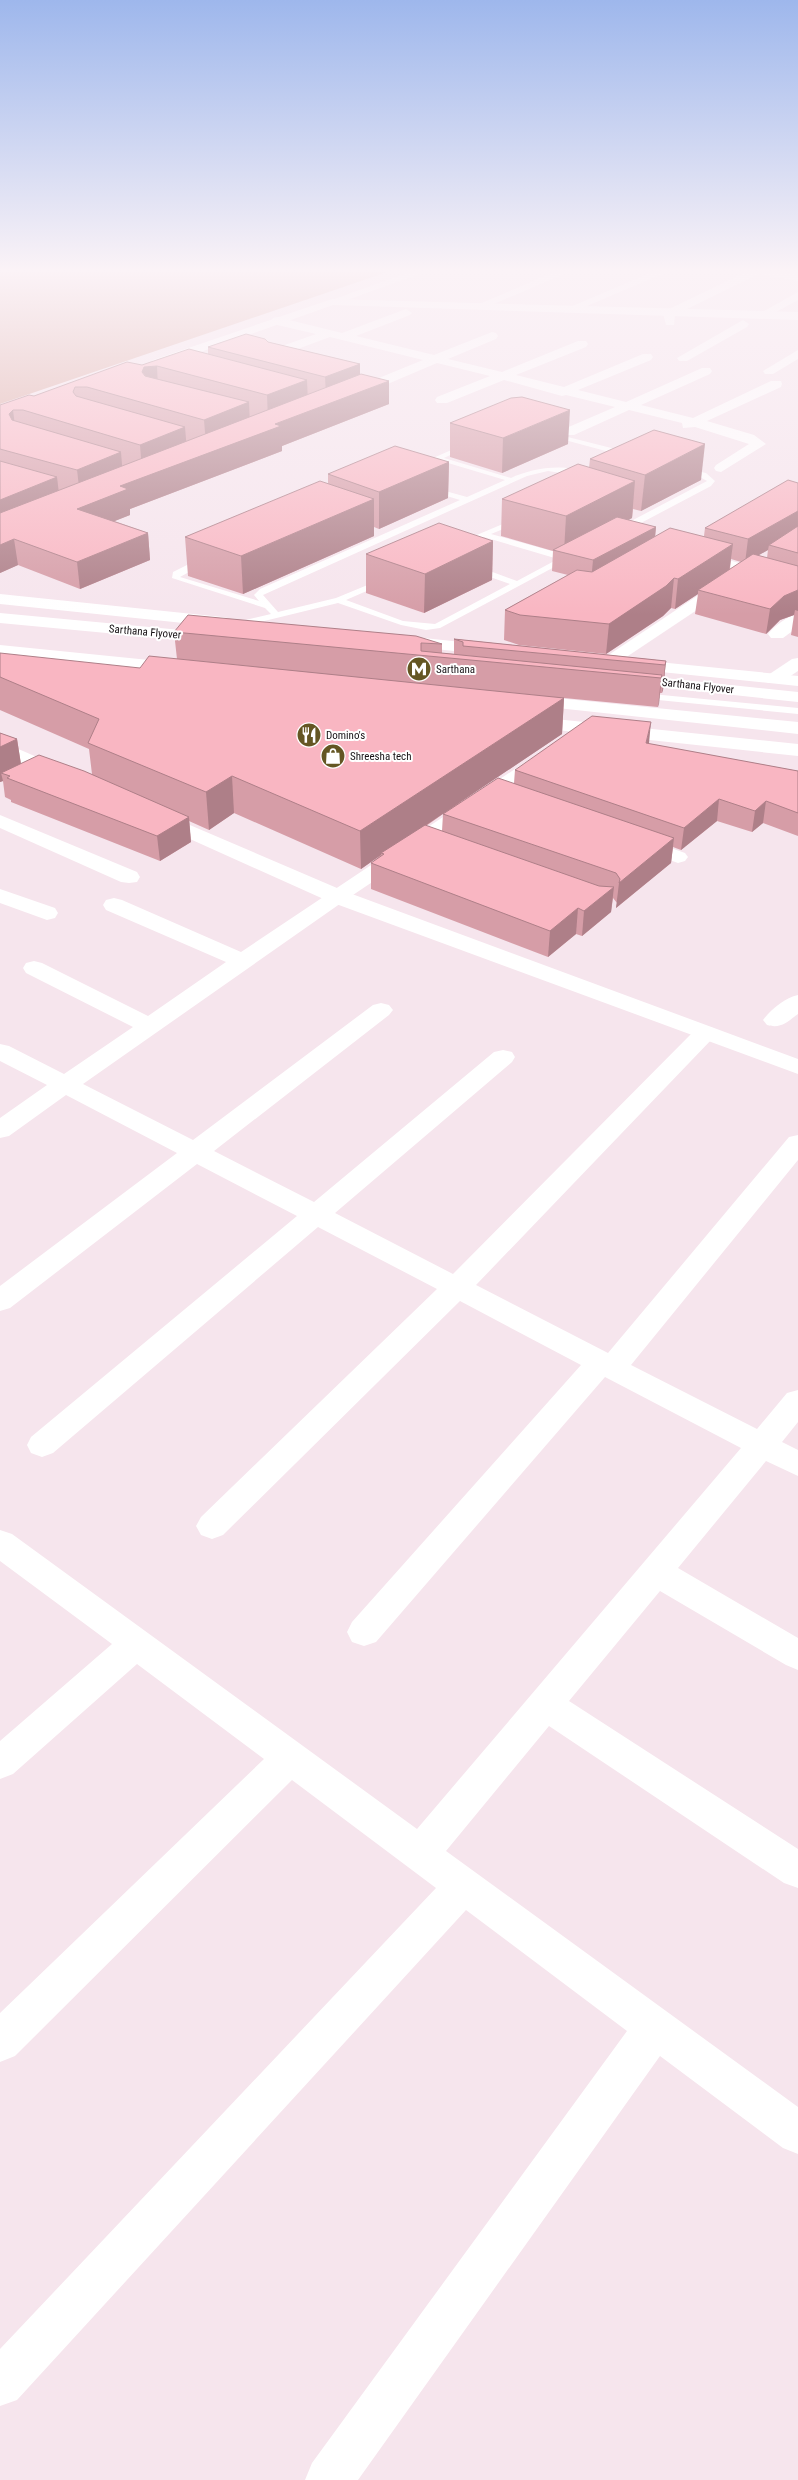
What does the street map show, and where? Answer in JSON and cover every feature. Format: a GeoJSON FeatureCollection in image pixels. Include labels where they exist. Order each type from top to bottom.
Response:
{"type":"FeatureCollection","features":[{"type":"Feature","properties":{"kind":"street"},"geometry":{"type":"LineString","coordinates":[[339,399],[377,384]]}},
{"type":"Feature","properties":{"kind":"street"},"geometry":{"type":"LineString","coordinates":[[442,400],[484,384]]}},
{"type":"Feature","properties":{"kind":"street"},"geometry":{"type":"LineString","coordinates":[[535,384],[694,422],[749,438],[758,444],[722,468]]}},
{"type":"Feature","properties":{"kind":"street"},"geometry":{"type":"LineString","coordinates":[[548,399],[583,384]]}},
{"type":"Feature","properties":{"kind":"street"},"geometry":{"type":"LineString","coordinates":[[569,432],[678,384]]}},
{"type":"Feature","properties":{"kind":"street"},"geometry":{"type":"LineString","coordinates":[[677,431],[776,384]]}},
{"type":"Feature","properties":{"kind":"street"},"geometry":{"type":"LineString","coordinates":[[683,552],[749,569],[798,585]]}},
{"type":"Feature","properties":{"kind":"street"},"geometry":{"type":"LineString","coordinates":[[607,662],[765,559]]}},
{"type":"Feature","properties":{"kind":"street"},"geometry":{"type":"LineString","coordinates":[[0,599],[236,636],[289,629]]}},
{"type":"Feature","properties":{"kind":"street","name":"Sarthana Flyover"},"geometry":{"type":"LineString","coordinates":[[0,618],[236,636]]}},
{"type":"Feature","properties":{"kind":"street"},"geometry":{"type":"LineString","coordinates":[[777,634],[798,619]]}},
{"type":"Feature","properties":{"kind":"street"},"geometry":{"type":"LineString","coordinates":[[498,665],[450,660],[388,647],[511,652]]}},
{"type":"Feature","properties":{"kind":"street"},"geometry":{"type":"LineString","coordinates":[[0,650],[192,669]]}},
{"type":"Feature","properties":{"kind":"street"},"geometry":{"type":"LineString","coordinates":[[607,662],[798,681]]}},
{"type":"Feature","properties":{"kind":"street","name":"Sarthana Flyover"},"geometry":{"type":"LineString","coordinates":[[607,662],[591,668],[798,697]]}},
{"type":"Feature","properties":{"kind":"street"},"geometry":{"type":"LineString","coordinates":[[774,679],[798,663]]}},
{"type":"Feature","properties":{"kind":"street"},"geometry":{"type":"LineString","coordinates":[[510,695],[798,728]]}},
{"type":"Feature","properties":{"kind":"street"},"geometry":{"type":"LineString","coordinates":[[509,721],[798,750]]}},
{"type":"Feature","properties":{"kind":"street"},"geometry":{"type":"LineString","coordinates":[[0,1130],[336,896],[422,840],[504,796],[586,728]]}},
{"type":"Feature","properties":{"kind":"street"},"geometry":{"type":"LineString","coordinates":[[0,747],[81,784]]}},
{"type":"Feature","properties":{"kind":"street"},"geometry":{"type":"LineString","coordinates":[[22,780],[45,768]]}},
{"type":"Feature","properties":{"kind":"street"},"geometry":{"type":"LineString","coordinates":[[136,808],[336,896],[798,1067]]}},
{"type":"Feature","properties":{"kind":"street"},"geometry":{"type":"LineString","coordinates":[[0,821],[129,877]]}},
{"type":"Feature","properties":{"kind":"street"},"geometry":{"type":"LineString","coordinates":[[623,838],[678,857]]}},
{"type":"Feature","properties":{"kind":"street"},"geometry":{"type":"LineString","coordinates":[[422,840],[450,849]]}},
{"type":"Feature","properties":{"kind":"street"},"geometry":{"type":"LineString","coordinates":[[0,895],[47,913]]}},
{"type":"Feature","properties":{"kind":"street"},"geometry":{"type":"LineString","coordinates":[[114,905],[242,961]]}},
{"type":"Feature","properties":{"kind":"street"},"geometry":{"type":"LineString","coordinates":[[34,968],[150,1026]]}},
{"type":"Feature","properties":{"kind":"street"},"geometry":{"type":"LineString","coordinates":[[775,1020],[798,1002]]}},
{"type":"Feature","properties":{"kind":"street"},"geometry":{"type":"LineString","coordinates":[[0,1301],[381,1010]]}},
{"type":"Feature","properties":{"kind":"street"},"geometry":{"type":"LineString","coordinates":[[212,1526],[457,1287],[705,1033]]}},
{"type":"Feature","properties":{"kind":"street"},"geometry":{"type":"LineString","coordinates":[[0,1052],[798,1464]]}},
{"type":"Feature","properties":{"kind":"street"},"geometry":{"type":"LineString","coordinates":[[42,1445],[503,1057]]}},
{"type":"Feature","properties":{"kind":"street"},"geometry":{"type":"LineString","coordinates":[[364,1632],[606,1365],[798,1143]]}},
{"type":"Feature","properties":{"kind":"street"},"geometry":{"type":"LineString","coordinates":[[420,1854],[798,1401]]}},
{"type":"Feature","properties":{"kind":"street"},"geometry":{"type":"LineString","coordinates":[[2,1547],[798,2133]]}},
{"type":"Feature","properties":{"kind":"street"},"geometry":{"type":"LineString","coordinates":[[656,1572],[798,1655]]}},
{"type":"Feature","properties":{"kind":"street"},"geometry":{"type":"LineString","coordinates":[[0,1763],[136,1644]]}},
{"type":"Feature","properties":{"kind":"street"},"geometry":{"type":"LineString","coordinates":[[545,1704],[798,1870]]}},
{"type":"Feature","properties":{"kind":"street"},"geometry":{"type":"LineString","coordinates":[[0,2041],[290,1758]]}},
{"type":"Feature","properties":{"kind":"street"},"geometry":{"type":"LineString","coordinates":[[0,2383],[463,1886]]}},
{"type":"Feature","properties":{"kind":"street"},"geometry":{"type":"LineString","coordinates":[[329,2480],[655,2028]]}},
{"type":"Feature","properties":{"kind":"lane"},"geometry":{"type":"LineString","coordinates":[[542,432],[636,457]]}},
{"type":"Feature","properties":{"kind":"lane"},"geometry":{"type":"LineString","coordinates":[[411,470],[471,443]]}},
{"type":"Feature","properties":{"kind":"lane"},"geometry":{"type":"LineString","coordinates":[[438,458],[511,480]]}},
{"type":"Feature","properties":{"kind":"lane"},"geometry":{"type":"LineString","coordinates":[[610,536],[711,481],[703,475],[675,467]]}},
{"type":"Feature","properties":{"kind":"lane"},"geometry":{"type":"LineString","coordinates":[[276,615],[258,595],[263,591],[511,480],[548,469],[577,472],[589,477]]}},
{"type":"Feature","properties":{"kind":"lane"},"geometry":{"type":"LineString","coordinates":[[422,486],[468,500]]}},
{"type":"Feature","properties":{"kind":"lane"},"geometry":{"type":"LineString","coordinates":[[453,549],[529,515]]}},
{"type":"Feature","properties":{"kind":"lane"},"geometry":{"type":"LineString","coordinates":[[636,515],[645,518]]}},
{"type":"Feature","properties":{"kind":"lane"},"geometry":{"type":"LineString","coordinates":[[377,533],[386,536]]}},
{"type":"Feature","properties":{"kind":"lane"},"geometry":{"type":"LineString","coordinates":[[485,535],[565,559]]}},
{"type":"Feature","properties":{"kind":"lane"},"geometry":{"type":"LineString","coordinates":[[339,600],[415,626],[437,626],[574,554]]}},
{"type":"Feature","properties":{"kind":"lane"},"geometry":{"type":"LineString","coordinates":[[217,555],[181,570],[176,574],[176,578],[266,606]]}},
{"type":"Feature","properties":{"kind":"lane"},"geometry":{"type":"LineString","coordinates":[[464,565],[517,584]]}},
{"type":"Feature","properties":{"kind":"lane"},"geometry":{"type":"LineString","coordinates":[[236,636],[276,615],[339,600],[392,576]]}},
{"type":"Feature","properties":{"kind":"lane"},"geometry":{"type":"LineString","coordinates":[[510,695],[798,720]]}},
{"type":"Feature","properties":{"kind":"lane"},"geometry":{"type":"LineString","coordinates":[[635,695],[798,711]]}},
{"type":"Feature","properties":{"kind":"shaded area"},"geometry":{"type":"Polygon","coordinates":[[[0,384],[59,384],[0,404],[0,384]]]}},
{"type":"Feature","properties":{"kind":"building"},"geometry":{"type":"Polygon","coordinates":[[[68,384],[176,384],[249,402],[204,420],[87,387],[75,387],[73,392],[76,396],[185,427],[140,445],[23,410],[13,410],[9,414],[12,420],[121,452],[77,470],[0,449],[0,405],[29,395],[34,396],[68,384]]]}},
{"type":"Feature","properties":{"kind":"building"},"geometry":{"type":"Polygon","coordinates":[[[224,384],[297,384],[267,395],[224,384]]]}},
{"type":"Feature","properties":{"kind":"building"},"geometry":{"type":"Polygon","coordinates":[[[336,384],[382,384],[275,424],[281,426],[120,486],[128,489],[77,509],[148,533],[77,562],[14,539],[0,545],[0,513],[336,384]]]}},
{"type":"Feature","properties":{"kind":"building"},"geometry":{"type":"Polygon","coordinates":[[[522,397],[570,410],[503,438],[450,423],[511,398],[522,397]]]}},
{"type":"Feature","properties":{"kind":"building"},"geometry":{"type":"Polygon","coordinates":[[[654,430],[705,444],[645,475],[590,459],[654,430]]]}},
{"type":"Feature","properties":{"kind":"building"},"geometry":{"type":"Polygon","coordinates":[[[395,446],[449,462],[379,492],[328,474],[395,446]]]}},
{"type":"Feature","properties":{"kind":"building"},"geometry":{"type":"Polygon","coordinates":[[[0,461],[57,477],[0,500],[0,461]]]}},
{"type":"Feature","properties":{"kind":"building"},"geometry":{"type":"Polygon","coordinates":[[[578,464],[635,481],[566,516],[502,499],[578,464]]]}},
{"type":"Feature","properties":{"kind":"building"},"geometry":{"type":"Polygon","coordinates":[[[788,480],[798,483],[798,511],[748,539],[705,528],[788,480]]]}},
{"type":"Feature","properties":{"kind":"building"},"geometry":{"type":"Polygon","coordinates":[[[320,481],[374,499],[241,556],[185,537],[320,481]]]}},
{"type":"Feature","properties":{"kind":"building"},"geometry":{"type":"Polygon","coordinates":[[[617,517],[656,527],[593,560],[553,550],[617,517]]]}},
{"type":"Feature","properties":{"kind":"building"},"geometry":{"type":"Polygon","coordinates":[[[439,523],[493,541],[425,574],[366,554],[439,523]]]}},
{"type":"Feature","properties":{"kind":"building"},"geometry":{"type":"Polygon","coordinates":[[[798,526],[798,553],[769,545],[798,526]]]}},
{"type":"Feature","properties":{"kind":"building"},"geometry":{"type":"Polygon","coordinates":[[[670,528],[733,544],[678,579],[674,578],[666,586],[609,624],[520,615],[505,610],[577,570],[592,572],[670,528]]]}},
{"type":"Feature","properties":{"kind":"building"},"geometry":{"type":"Polygon","coordinates":[[[753,554],[798,566],[798,590],[784,596],[770,609],[698,590],[753,554]]]}},
{"type":"Feature","properties":{"kind":"building"},"geometry":{"type":"Polygon","coordinates":[[[188,615],[416,636],[442,644],[421,643],[421,651],[662,675],[661,678],[174,632],[188,615]]]}},
{"type":"Feature","properties":{"kind":"building"},"geometry":{"type":"Polygon","coordinates":[[[454,639],[666,661],[665,665],[463,646],[463,642],[454,639]]]}},
{"type":"Feature","properties":{"kind":"building"},"geometry":{"type":"Polygon","coordinates":[[[0,653],[140,668],[149,656],[564,698],[360,831],[232,776],[206,792],[88,743],[99,719],[0,677],[0,653]]]}},
{"type":"Feature","properties":{"kind":"building"},"geometry":{"type":"Polygon","coordinates":[[[592,716],[651,722],[646,743],[798,771],[798,813],[766,801],[755,811],[719,799],[684,828],[515,770],[592,716]]]}},
{"type":"Feature","properties":{"kind":"building"},"geometry":{"type":"Polygon","coordinates":[[[0,733],[17,739],[0,747],[0,733]]]}},
{"type":"Feature","properties":{"kind":"building"},"geometry":{"type":"Polygon","coordinates":[[[39,755],[84,771],[189,817],[157,836],[7,778],[10,776],[1,773],[39,755]]]}},
{"type":"Feature","properties":{"kind":"building"},"geometry":{"type":"Polygon","coordinates":[[[498,778],[674,838],[619,883],[620,879],[616,873],[443,814],[498,778]]]}},
{"type":"Feature","properties":{"kind":"building"},"geometry":{"type":"Polygon","coordinates":[[[425,825],[599,886],[614,887],[584,911],[578,908],[550,931],[371,863],[384,854],[381,853],[425,825]]]}},
{"type":"Feature","properties":{"kind":"place","name":"Sarthana"},"geometry":{"type":"Point","coordinates":[419,669]}},
{"type":"Feature","properties":{"kind":"place","name":"Domino's"},"geometry":{"type":"Point","coordinates":[309,735]}},
{"type":"Feature","properties":{"kind":"place","name":"Shreesha tech"},"geometry":{"type":"Point","coordinates":[333,756]}}]}
